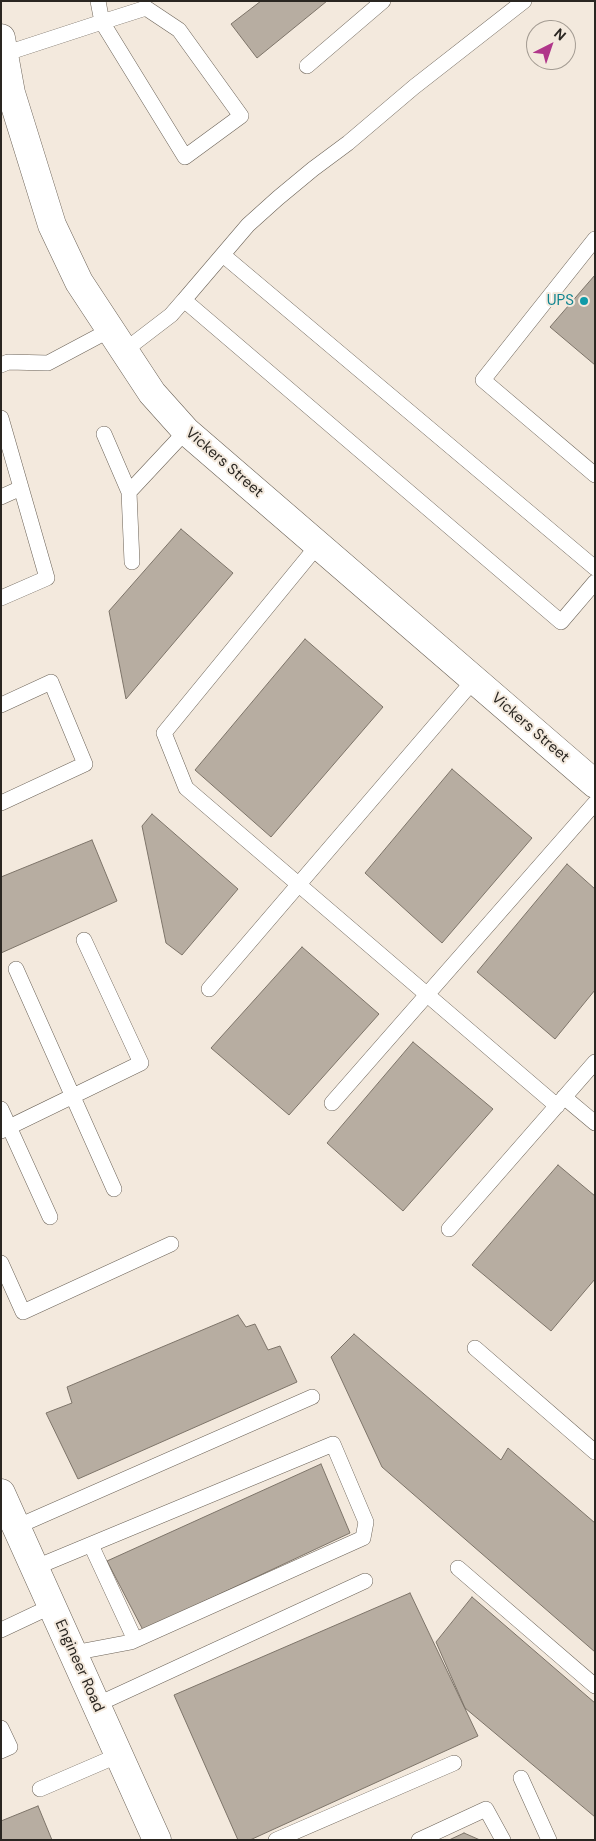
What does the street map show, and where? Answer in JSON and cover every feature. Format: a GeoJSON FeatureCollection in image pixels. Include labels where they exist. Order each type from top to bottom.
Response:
{"type":"FeatureCollection","features":[{"type":"Feature","properties":{"kind":"street","name":"Vickers Street"},"geometry":{"type":"LineString","coordinates":[[3,46],[11,93],[52,225],[79,282],[152,393],[186,431],[595,784]]}},
{"type":"Feature","properties":{"kind":"street","name":"Engineer Road"},"geometry":{"type":"LineString","coordinates":[[1,1493],[157,1840]]}},
{"type":"Feature","properties":{"kind":"lane"},"geometry":{"type":"LineString","coordinates":[[3,46],[102,22],[146,8],[179,30],[241,116],[185,157],[102,22],[98,1]]}},
{"type":"Feature","properties":{"kind":"lane"},"geometry":{"type":"LineString","coordinates":[[307,66],[383,1]]}},
{"type":"Feature","properties":{"kind":"lane"},"geometry":{"type":"LineString","coordinates":[[3,358],[48,363],[117,341],[171,315],[248,226],[312,168],[348,143],[524,1]]}},
{"type":"Feature","properties":{"kind":"lane"},"geometry":{"type":"LineString","coordinates":[[595,239],[483,380],[595,475]]}},
{"type":"Feature","properties":{"kind":"lane"},"geometry":{"type":"LineString","coordinates":[[223,254],[595,568]]}},
{"type":"Feature","properties":{"kind":"lane"},"geometry":{"type":"LineString","coordinates":[[184,300],[561,622],[595,582]]}},
{"type":"Feature","properties":{"kind":"lane"},"geometry":{"type":"LineString","coordinates":[[1,418],[47,578],[1,598]]}},
{"type":"Feature","properties":{"kind":"lane"},"geometry":{"type":"LineString","coordinates":[[130,492],[186,431]]}},
{"type":"Feature","properties":{"kind":"lane"},"geometry":{"type":"LineString","coordinates":[[104,434],[130,492],[132,562]]}},
{"type":"Feature","properties":{"kind":"lane"},"geometry":{"type":"LineString","coordinates":[[1,497],[21,488]]}},
{"type":"Feature","properties":{"kind":"lane"},"geometry":{"type":"LineString","coordinates":[[318,545],[164,733],[186,788],[427,994],[560,1101],[595,1123]]}},
{"type":"Feature","properties":{"kind":"lane"},"geometry":{"type":"LineString","coordinates":[[209,989],[474,680]]}},
{"type":"Feature","properties":{"kind":"lane"},"geometry":{"type":"LineString","coordinates":[[1,705],[51,682],[85,764],[1,803]]}},
{"type":"Feature","properties":{"kind":"lane"},"geometry":{"type":"LineString","coordinates":[[332,1103],[595,803]]}},
{"type":"Feature","properties":{"kind":"lane"},"geometry":{"type":"LineString","coordinates":[[5,1129],[141,1063],[84,940]]}},
{"type":"Feature","properties":{"kind":"lane"},"geometry":{"type":"LineString","coordinates":[[16,968],[114,1190]]}},
{"type":"Feature","properties":{"kind":"lane"},"geometry":{"type":"LineString","coordinates":[[449,1229],[595,1062]]}},
{"type":"Feature","properties":{"kind":"lane"},"geometry":{"type":"LineString","coordinates":[[1,1109],[5,1129],[50,1217]]}},
{"type":"Feature","properties":{"kind":"lane"},"geometry":{"type":"LineString","coordinates":[[1,1263],[23,1312],[171,1244]]}},
{"type":"Feature","properties":{"kind":"lane"},"geometry":{"type":"LineString","coordinates":[[475,1348],[595,1452]]}},
{"type":"Feature","properties":{"kind":"lane"},"geometry":{"type":"LineString","coordinates":[[16,1527],[312,1397]]}},
{"type":"Feature","properties":{"kind":"lane"},"geometry":{"type":"LineString","coordinates":[[34,1568],[334,1444],[366,1522],[363,1538],[130,1642],[73,1653]]}},
{"type":"Feature","properties":{"kind":"lane"},"geometry":{"type":"LineString","coordinates":[[91,1545],[135,1640]]}},
{"type":"Feature","properties":{"kind":"lane"},"geometry":{"type":"LineString","coordinates":[[458,1568],[595,1686]]}},
{"type":"Feature","properties":{"kind":"lane"},"geometry":{"type":"LineString","coordinates":[[96,1705],[365,1581]]}},
{"type":"Feature","properties":{"kind":"lane"},"geometry":{"type":"LineString","coordinates":[[1,1630],[52,1606]]}},
{"type":"Feature","properties":{"kind":"lane"},"geometry":{"type":"LineString","coordinates":[[1,1728],[10,1747],[1,1751]]}},
{"type":"Feature","properties":{"kind":"lane"},"geometry":{"type":"LineString","coordinates":[[40,1789],[119,1755]]}},
{"type":"Feature","properties":{"kind":"lane"},"geometry":{"type":"LineString","coordinates":[[276,1840],[454,1763]]}},
{"type":"Feature","properties":{"kind":"lane"},"geometry":{"type":"LineString","coordinates":[[521,1778],[549,1840]]}},
{"type":"Feature","properties":{"kind":"lane"},"geometry":{"type":"LineString","coordinates":[[419,1840],[486,1809],[502,1840]]}},
{"type":"Feature","properties":{"kind":"building"},"geometry":{"type":"Polygon","coordinates":[[[261,1],[327,1],[257,58],[231,24],[261,1]]]}},
{"type":"Feature","properties":{"kind":"building","name":"UPS"},"geometry":{"type":"Polygon","coordinates":[[[595,275],[595,365],[550,327],[595,275]]]}},
{"type":"Feature","properties":{"kind":"building"},"geometry":{"type":"Polygon","coordinates":[[[181,529],[233,573],[126,699],[109,611],[181,529]]]}},
{"type":"Feature","properties":{"kind":"building"},"geometry":{"type":"Polygon","coordinates":[[[305,639],[383,707],[271,837],[195,770],[305,639]]]}},
{"type":"Feature","properties":{"kind":"building"},"geometry":{"type":"Polygon","coordinates":[[[452,769],[532,838],[442,943],[365,873],[452,769]]]}},
{"type":"Feature","properties":{"kind":"building"},"geometry":{"type":"Polygon","coordinates":[[[152,814],[238,889],[182,955],[166,943],[142,826],[152,814]]]}},
{"type":"Feature","properties":{"kind":"building"},"geometry":{"type":"Polygon","coordinates":[[[92,840],[117,901],[1,953],[1,877],[92,840]]]}},
{"type":"Feature","properties":{"kind":"building"},"geometry":{"type":"Polygon","coordinates":[[[567,864],[595,889],[595,990],[555,1039],[477,972],[567,864]]]}},
{"type":"Feature","properties":{"kind":"building"},"geometry":{"type":"Polygon","coordinates":[[[302,947],[379,1014],[289,1115],[211,1048],[302,947]]]}},
{"type":"Feature","properties":{"kind":"building"},"geometry":{"type":"Polygon","coordinates":[[[413,1042],[493,1109],[403,1211],[327,1143],[413,1042]]]}},
{"type":"Feature","properties":{"kind":"building"},"geometry":{"type":"Polygon","coordinates":[[[558,1165],[595,1196],[595,1279],[551,1331],[472,1265],[558,1165]]]}},
{"type":"Feature","properties":{"kind":"building"},"geometry":{"type":"Polygon","coordinates":[[[238,1315],[246,1327],[255,1324],[268,1350],[280,1346],[297,1382],[78,1479],[46,1413],[72,1403],[67,1387],[238,1315]]]}},
{"type":"Feature","properties":{"kind":"building"},"geometry":{"type":"Polygon","coordinates":[[[354,1334],[501,1460],[508,1448],[595,1523],[595,1652],[382,1467],[331,1357],[354,1334]]]}},
{"type":"Feature","properties":{"kind":"building"},"geometry":{"type":"Polygon","coordinates":[[[321,1464],[350,1533],[143,1630],[107,1561],[321,1464]]]}},
{"type":"Feature","properties":{"kind":"building"},"geometry":{"type":"Polygon","coordinates":[[[410,1593],[478,1736],[250,1840],[238,1840],[174,1695],[410,1593]]]}},
{"type":"Feature","properties":{"kind":"building"},"geometry":{"type":"Polygon","coordinates":[[[472,1597],[595,1703],[595,1817],[465,1708],[436,1642],[472,1597]]]}},
{"type":"Feature","properties":{"kind":"building"},"geometry":{"type":"Polygon","coordinates":[[[38,1806],[52,1840],[1,1840],[1,1821],[38,1806]]]}},
{"type":"Feature","properties":{"kind":"building"},"geometry":{"type":"Polygon","coordinates":[[[464,1833],[480,1840],[449,1840],[464,1833]]]}},
{"type":"Feature","properties":{"kind":"place","name":"UPS"},"geometry":{"type":"Point","coordinates":[584,301]}}]}
